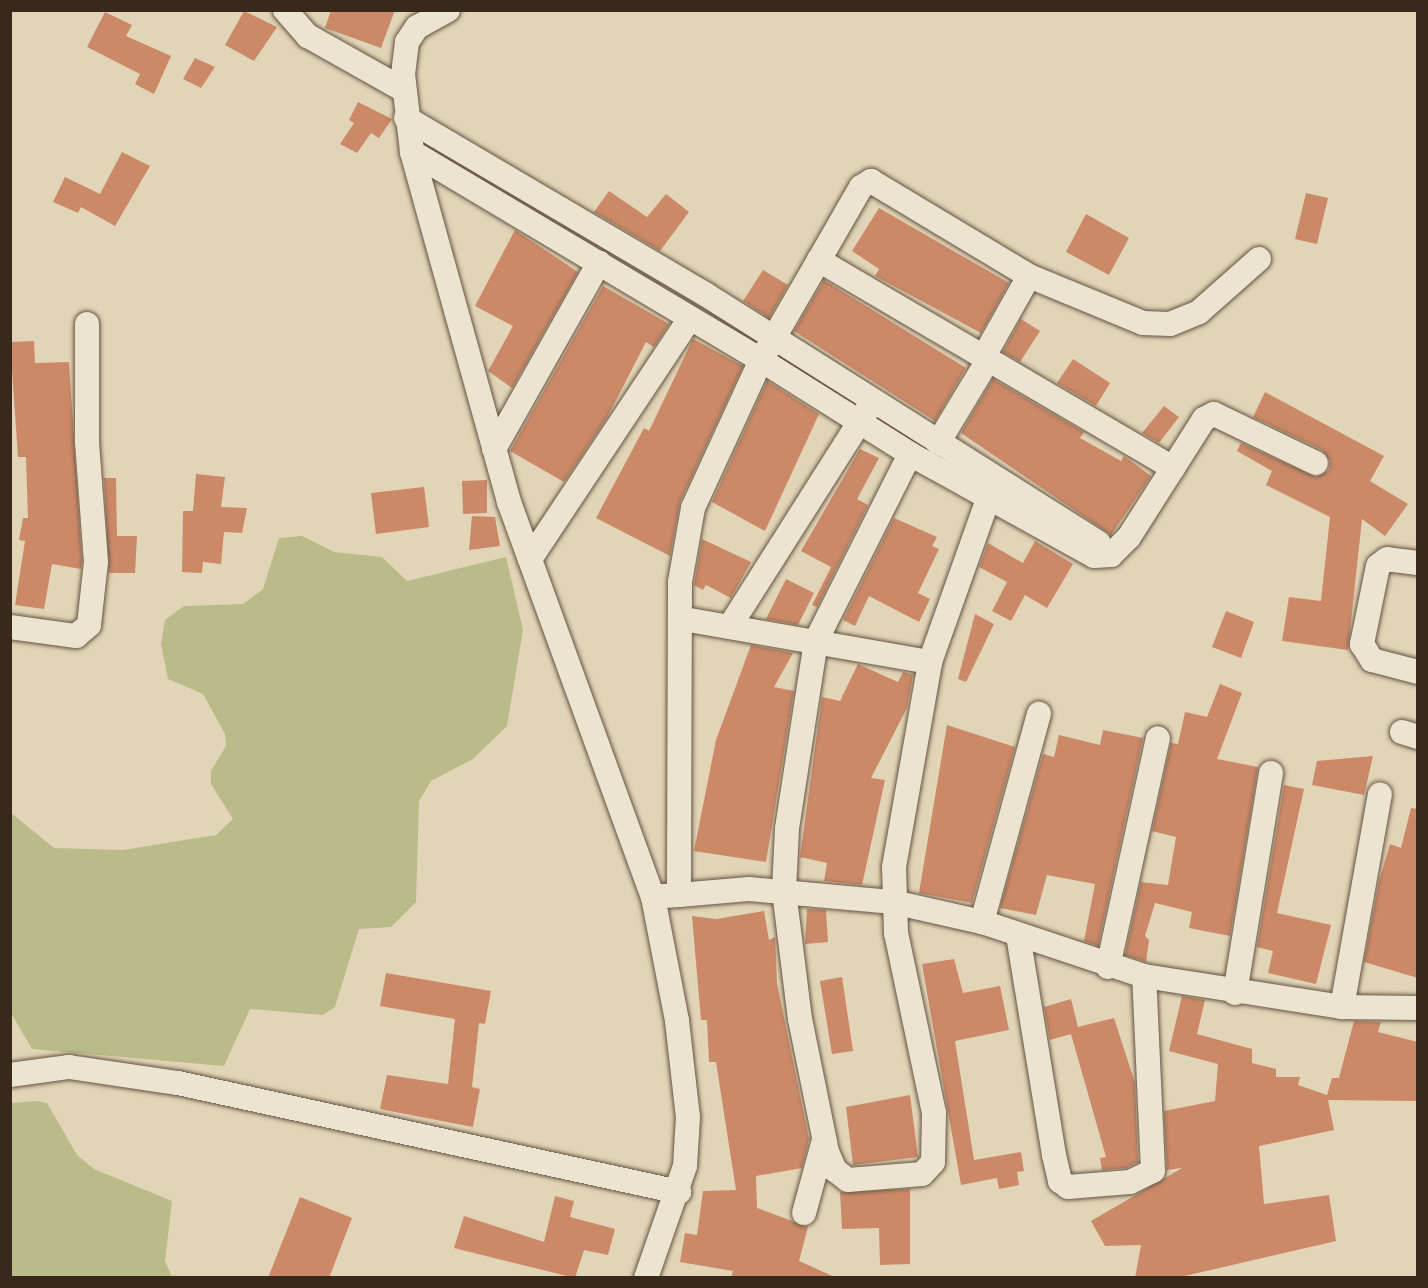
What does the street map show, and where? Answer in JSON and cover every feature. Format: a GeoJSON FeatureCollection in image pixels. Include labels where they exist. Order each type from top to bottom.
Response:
{"type":"FeatureCollection","features":[{"type":"Feature","properties":{"kind":"street"},"geometry":{"type":"LineString","coordinates":[[285,10],[308,36],[404,90]]}},
{"type":"Feature","properties":{"kind":"street"},"geometry":{"type":"LineString","coordinates":[[448,10],[412,32],[404,55],[406,118],[412,152],[494,449],[530,559],[653,897],[686,1086],[688,1141],[679,1191],[646,1278]]}},
{"type":"Feature","properties":{"kind":"street"},"geometry":{"type":"LineString","coordinates":[[406,118],[773,338],[865,413],[910,454],[1094,556],[1113,552],[1173,468],[1204,419],[1214,414],[1316,462]]}},
{"type":"Feature","properties":{"kind":"street"},"geometry":{"type":"LineString","coordinates":[[412,152],[761,360],[865,413],[938,443],[1113,552]]}},
{"type":"Feature","properties":{"kind":"street"},"geometry":{"type":"LineString","coordinates":[[679,895],[683,619],[681,571],[693,508],[761,360],[861,187],[871,181],[1029,276],[1116,316],[1170,324],[1198,312],[1259,260]]}},
{"type":"Feature","properties":{"kind":"street"},"geometry":{"type":"LineString","coordinates":[[819,260],[1173,468]]}},
{"type":"Feature","properties":{"kind":"street"},"geometry":{"type":"LineString","coordinates":[[494,449],[599,263]]}},
{"type":"Feature","properties":{"kind":"street"},"geometry":{"type":"LineString","coordinates":[[938,443],[986,359],[1029,276]]}},
{"type":"Feature","properties":{"kind":"street"},"geometry":{"type":"LineString","coordinates":[[530,559],[690,318]]}},
{"type":"Feature","properties":{"kind":"street"},"geometry":{"type":"LineString","coordinates":[[10,627],[76,636],[89,625],[96,562],[87,441],[87,324]]}},
{"type":"Feature","properties":{"kind":"street"},"geometry":{"type":"LineString","coordinates":[[730,626],[865,413]]}},
{"type":"Feature","properties":{"kind":"street"},"geometry":{"type":"LineString","coordinates":[[910,454],[816,641],[786,829],[784,891],[800,1019],[824,1140],[834,1170],[848,1180],[922,1174],[933,1162],[934,1113],[893,902],[900,826],[930,662],[988,499]]}},
{"type":"Feature","properties":{"kind":"street"},"geometry":{"type":"LineString","coordinates":[[1418,563],[1388,559],[1378,566],[1362,644],[1372,660],[1418,672]]}},
{"type":"Feature","properties":{"kind":"street"},"geometry":{"type":"LineString","coordinates":[[683,619],[930,662]]}},
{"type":"Feature","properties":{"kind":"street"},"geometry":{"type":"LineString","coordinates":[[982,922],[1039,714]]}},
{"type":"Feature","properties":{"kind":"street"},"geometry":{"type":"LineString","coordinates":[[1108,967],[1158,738]]}},
{"type":"Feature","properties":{"kind":"street"},"geometry":{"type":"LineString","coordinates":[[1234,993],[1271,773]]}},
{"type":"Feature","properties":{"kind":"street"},"geometry":{"type":"LineString","coordinates":[[1342,1007],[1380,794]]}},
{"type":"Feature","properties":{"kind":"street"},"geometry":{"type":"LineString","coordinates":[[653,897],[784,891],[893,902],[982,922],[1108,967],[1144,976],[1234,993],[1342,1007],[1418,1008]]}},
{"type":"Feature","properties":{"kind":"street"},"geometry":{"type":"LineString","coordinates":[[1018,935],[1054,1155],[1060,1181],[1068,1187],[1130,1182],[1153,1171],[1144,976]]}},
{"type":"Feature","properties":{"kind":"street"},"geometry":{"type":"LineString","coordinates":[[10,1075],[69,1066],[178,1083],[679,1191]]}},
{"type":"Feature","properties":{"kind":"street"},"geometry":{"type":"LineString","coordinates":[[804,1213],[824,1140]]}},
{"type":"Feature","properties":{"kind":"green space"},"geometry":{"type":"Polygon","coordinates":[[[302,536],[334,552],[382,557],[407,581],[506,557],[523,630],[507,726],[473,759],[431,781],[419,801],[416,902],[391,927],[359,929],[335,1007],[323,1015],[250,1009],[224,1066],[32,1049],[11,1013],[11,813],[54,848],[123,850],[216,835],[233,819],[211,784],[211,771],[226,746],[225,734],[203,694],[168,679],[161,644],[165,620],[184,606],[243,604],[263,589],[279,538],[302,536]]]}},
{"type":"Feature","properties":{"kind":"green space"},"geometry":{"type":"Polygon","coordinates":[[[37,1101],[47,1103],[77,1155],[94,1169],[172,1201],[165,1261],[172,1277],[11,1277],[11,1103],[37,1101]]]}},
{"type":"Feature","properties":{"kind":"building"},"geometry":{"type":"Polygon","coordinates":[[[331,10],[395,10],[381,48],[325,28],[331,10]]]}},
{"type":"Feature","properties":{"kind":"building"},"geometry":{"type":"Polygon","coordinates":[[[244,11],[277,27],[254,61],[225,45],[244,11]]]}},
{"type":"Feature","properties":{"kind":"building"},"geometry":{"type":"Polygon","coordinates":[[[105,12],[132,25],[126,36],[171,56],[154,94],[135,84],[140,74],[87,47],[105,12]]]}},
{"type":"Feature","properties":{"kind":"building"},"geometry":{"type":"Polygon","coordinates":[[[195,58],[215,67],[201,88],[183,79],[195,58]]]}},
{"type":"Feature","properties":{"kind":"building"},"geometry":{"type":"Polygon","coordinates":[[[358,102],[392,119],[379,138],[371,133],[357,153],[340,144],[354,123],[349,120],[358,102]]]}},
{"type":"Feature","properties":{"kind":"building"},"geometry":{"type":"Polygon","coordinates":[[[122,152],[150,166],[115,226],[81,207],[78,213],[53,202],[65,177],[100,194],[122,152]]]}},
{"type":"Feature","properties":{"kind":"building"},"geometry":{"type":"Polygon","coordinates":[[[609,191],[647,217],[666,194],[689,212],[660,251],[594,212],[609,191]]]}},
{"type":"Feature","properties":{"kind":"building"},"geometry":{"type":"Polygon","coordinates":[[[1306,193],[1328,198],[1317,244],[1295,239],[1306,193]]]}},
{"type":"Feature","properties":{"kind":"building"},"geometry":{"type":"Polygon","coordinates":[[[879,208],[1009,283],[981,333],[875,276],[879,269],[852,251],[879,208]]]}},
{"type":"Feature","properties":{"kind":"building"},"geometry":{"type":"Polygon","coordinates":[[[1086,214],[1129,238],[1109,275],[1066,252],[1086,214]]]}},
{"type":"Feature","properties":{"kind":"building"},"geometry":{"type":"Polygon","coordinates":[[[515,230],[578,272],[512,388],[488,371],[513,326],[475,306],[515,230]]]}},
{"type":"Feature","properties":{"kind":"building"},"geometry":{"type":"Polygon","coordinates":[[[763,270],[788,285],[769,318],[743,301],[763,270]]]}},
{"type":"Feature","properties":{"kind":"building"},"geometry":{"type":"Polygon","coordinates":[[[824,280],[966,368],[935,421],[794,331],[824,280]]]}},
{"type":"Feature","properties":{"kind":"building"},"geometry":{"type":"Polygon","coordinates":[[[603,286],[669,324],[654,347],[646,342],[608,416],[564,482],[510,451],[603,286]]]}},
{"type":"Feature","properties":{"kind":"building"},"geometry":{"type":"Polygon","coordinates":[[[1021,319],[1040,331],[1020,362],[1003,352],[1021,319]]]}},
{"type":"Feature","properties":{"kind":"building"},"geometry":{"type":"Polygon","coordinates":[[[693,339],[743,366],[680,502],[670,556],[596,518],[644,428],[649,431],[693,339]]]}},
{"type":"Feature","properties":{"kind":"building"},"geometry":{"type":"Polygon","coordinates":[[[34,341],[35,363],[69,362],[82,562],[81,569],[52,564],[44,609],[15,605],[25,541],[19,540],[23,518],[28,518],[26,457],[18,457],[10,342],[34,341]]]}},
{"type":"Feature","properties":{"kind":"building"},"geometry":{"type":"Polygon","coordinates":[[[1073,359],[1110,383],[1096,406],[1057,383],[1073,359]]]}},
{"type":"Feature","properties":{"kind":"building"},"geometry":{"type":"Polygon","coordinates":[[[993,379],[1084,432],[1080,438],[1121,461],[1124,456],[1151,476],[1111,535],[961,433],[993,379]]]}},
{"type":"Feature","properties":{"kind":"building"},"geometry":{"type":"Polygon","coordinates":[[[767,381],[819,414],[765,531],[712,502],[767,381]]]}},
{"type":"Feature","properties":{"kind":"building"},"geometry":{"type":"Polygon","coordinates":[[[1265,392],[1384,456],[1370,481],[1408,504],[1385,536],[1362,519],[1348,650],[1282,641],[1289,597],[1321,601],[1330,517],[1266,485],[1272,471],[1237,451],[1241,443],[1316,477],[1329,470],[1330,461],[1322,450],[1253,417],[1265,392]]]}},
{"type":"Feature","properties":{"kind":"building"},"geometry":{"type":"Polygon","coordinates":[[[1164,406],[1179,417],[1159,443],[1142,433],[1164,406]]]}},
{"type":"Feature","properties":{"kind":"building"},"geometry":{"type":"Polygon","coordinates":[[[860,449],[879,458],[857,499],[868,505],[817,607],[812,605],[831,567],[801,551],[860,449]]]}},
{"type":"Feature","properties":{"kind":"building"},"geometry":{"type":"Polygon","coordinates":[[[196,474],[225,477],[221,507],[247,508],[242,533],[224,532],[221,564],[203,562],[202,573],[182,572],[183,511],[193,511],[196,474]]]}},
{"type":"Feature","properties":{"kind":"building"},"geometry":{"type":"Polygon","coordinates":[[[104,478],[116,478],[117,536],[137,536],[135,573],[109,573],[104,478]]]}},
{"type":"Feature","properties":{"kind":"building"},"geometry":{"type":"Polygon","coordinates":[[[487,480],[487,513],[463,514],[462,481],[487,480]]]}},
{"type":"Feature","properties":{"kind":"building"},"geometry":{"type":"Polygon","coordinates":[[[424,487],[429,527],[376,534],[371,493],[424,487]]]}},
{"type":"Feature","properties":{"kind":"building"},"geometry":{"type":"Polygon","coordinates":[[[472,516],[495,517],[500,546],[469,550],[472,516]]]}},
{"type":"Feature","properties":{"kind":"building"},"geometry":{"type":"Polygon","coordinates":[[[894,518],[937,537],[932,546],[939,549],[918,593],[930,599],[919,622],[869,596],[855,626],[843,620],[894,518]]]}},
{"type":"Feature","properties":{"kind":"building"},"geometry":{"type":"Polygon","coordinates":[[[702,539],[751,562],[731,598],[706,585],[703,590],[694,585],[702,539]]]}},
{"type":"Feature","properties":{"kind":"building"},"geometry":{"type":"Polygon","coordinates":[[[1035,541],[1073,564],[1047,608],[1025,595],[1011,621],[992,611],[1007,582],[979,567],[988,543],[1023,563],[1035,541]]]}},
{"type":"Feature","properties":{"kind":"building"},"geometry":{"type":"Polygon","coordinates":[[[786,579],[814,593],[798,625],[766,619],[786,579]]]}},
{"type":"Feature","properties":{"kind":"building"},"geometry":{"type":"Polygon","coordinates":[[[1226,611],[1254,622],[1241,658],[1212,647],[1226,611]]]}},
{"type":"Feature","properties":{"kind":"building"},"geometry":{"type":"Polygon","coordinates":[[[975,614],[994,624],[966,682],[958,679],[975,614]]]}},
{"type":"Feature","properties":{"kind":"building"},"geometry":{"type":"Polygon","coordinates":[[[751,645],[793,653],[774,687],[794,691],[766,862],[694,851],[716,740],[751,645]]]}},
{"type":"Feature","properties":{"kind":"building"},"geometry":{"type":"Polygon","coordinates":[[[858,664],[898,682],[903,672],[913,675],[907,708],[871,778],[885,780],[862,885],[824,881],[827,863],[800,857],[822,697],[840,701],[858,664]]]}},
{"type":"Feature","properties":{"kind":"building"},"geometry":{"type":"Polygon","coordinates":[[[1220,684],[1242,693],[1217,759],[1258,767],[1230,936],[1189,928],[1192,912],[1155,903],[1145,936],[1149,940],[1146,962],[1125,955],[1141,882],[1168,885],[1176,837],[1152,831],[1171,743],[1178,744],[1185,712],[1207,717],[1220,684]]]}},
{"type":"Feature","properties":{"kind":"building"},"geometry":{"type":"Polygon","coordinates":[[[947,725],[1015,747],[972,903],[919,893],[947,725]]]}},
{"type":"Feature","properties":{"kind":"building"},"geometry":{"type":"Polygon","coordinates":[[[1103,730],[1143,738],[1098,946],[1084,941],[1095,884],[1047,875],[1036,915],[1000,908],[1043,754],[1054,757],[1059,735],[1100,745],[1103,730]]]}},
{"type":"Feature","properties":{"kind":"building"},"geometry":{"type":"Polygon","coordinates":[[[1373,756],[1364,795],[1312,785],[1317,761],[1373,756]]]}},
{"type":"Feature","properties":{"kind":"building"},"geometry":{"type":"Polygon","coordinates":[[[1284,785],[1304,789],[1277,913],[1331,925],[1316,984],[1268,973],[1273,951],[1257,947],[1284,785]]]}},
{"type":"Feature","properties":{"kind":"building"},"geometry":{"type":"Polygon","coordinates":[[[1411,808],[1418,809],[1418,978],[1364,962],[1379,881],[1390,844],[1401,848],[1411,808]]]}},
{"type":"Feature","properties":{"kind":"building"},"geometry":{"type":"Polygon","coordinates":[[[807,909],[826,910],[828,942],[805,944],[807,909]]]}},
{"type":"Feature","properties":{"kind":"building"},"geometry":{"type":"Polygon","coordinates":[[[764,911],[769,940],[775,937],[777,983],[809,1139],[802,1168],[756,1176],[757,1208],[808,1227],[799,1261],[837,1278],[731,1278],[733,1271],[680,1262],[685,1233],[697,1235],[703,1191],[736,1190],[716,1062],[709,1062],[707,1020],[701,1020],[692,916],[716,919],[764,911]]]}},
{"type":"Feature","properties":{"kind":"building"},"geometry":{"type":"Polygon","coordinates":[[[954,959],[963,993],[1000,986],[1009,1030],[955,1041],[974,1160],[1021,1152],[1024,1171],[1017,1172],[1019,1185],[999,1189],[997,1178],[961,1185],[922,964],[954,959]]]}},
{"type":"Feature","properties":{"kind":"building"},"geometry":{"type":"Polygon","coordinates":[[[386,973],[491,991],[485,1024],[479,1023],[472,1087],[480,1089],[473,1127],[380,1109],[387,1075],[448,1084],[455,1019],[380,1006],[386,973]]]}},
{"type":"Feature","properties":{"kind":"building"},"geometry":{"type":"Polygon","coordinates":[[[842,977],[853,1051],[832,1054],[820,981],[842,977]]]}},
{"type":"Feature","properties":{"kind":"building"},"geometry":{"type":"Polygon","coordinates":[[[1182,996],[1205,1000],[1197,1034],[1252,1049],[1252,1063],[1276,1069],[1276,1077],[1300,1077],[1298,1085],[1327,1095],[1332,1078],[1339,1078],[1354,1021],[1381,1022],[1378,1032],[1418,1042],[1418,1101],[1328,1100],[1334,1130],[1259,1146],[1264,1204],[1329,1195],[1336,1241],[1176,1278],[1135,1278],[1141,1245],[1105,1246],[1091,1221],[1182,1168],[1167,1170],[1164,1111],[1215,1101],[1218,1064],[1169,1051],[1182,996]]]}},
{"type":"Feature","properties":{"kind":"building"},"geometry":{"type":"Polygon","coordinates":[[[1071,999],[1078,1027],[1114,1018],[1135,1083],[1138,1162],[1126,1168],[1102,1170],[1100,1158],[1106,1157],[1071,1034],[1050,1040],[1044,1007],[1071,999]]]}},
{"type":"Feature","properties":{"kind":"building"},"geometry":{"type":"Polygon","coordinates":[[[910,1095],[918,1157],[853,1165],[846,1107],[910,1095]]]}},
{"type":"Feature","properties":{"kind":"building"},"geometry":{"type":"Polygon","coordinates":[[[910,1189],[910,1264],[880,1265],[879,1228],[842,1229],[840,1192],[910,1189]]]}},
{"type":"Feature","properties":{"kind":"building"},"geometry":{"type":"Polygon","coordinates":[[[555,1196],[574,1201],[570,1217],[615,1229],[608,1255],[584,1250],[575,1278],[454,1248],[464,1216],[544,1242],[555,1196]]]}},
{"type":"Feature","properties":{"kind":"building"},"geometry":{"type":"Polygon","coordinates":[[[300,1197],[352,1218],[329,1278],[268,1278],[300,1197]]]}}]}
